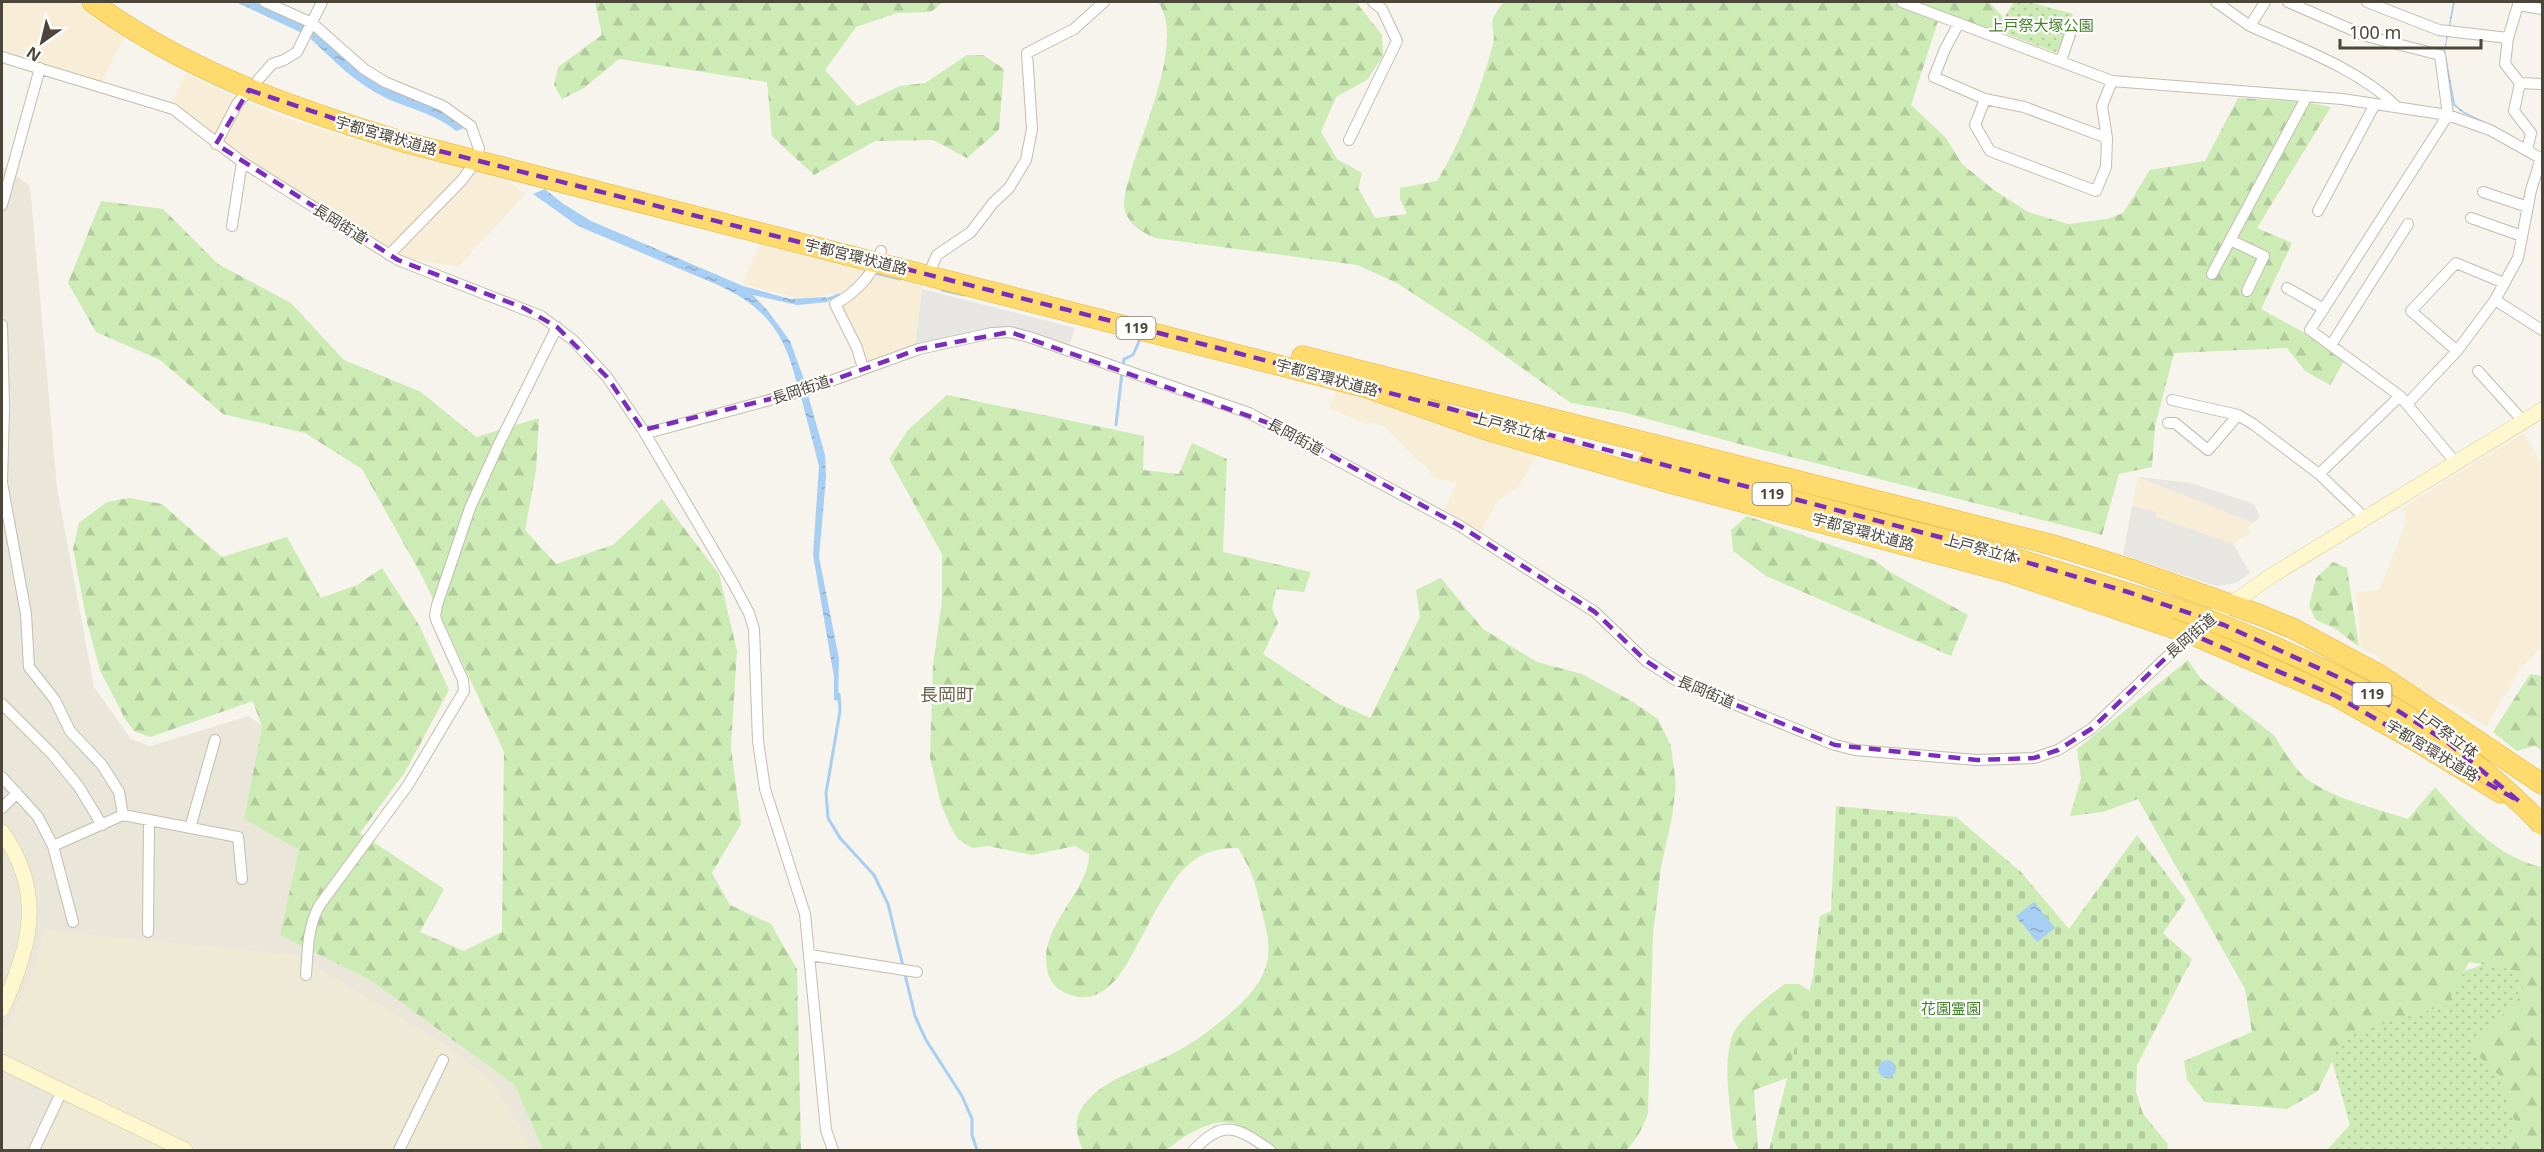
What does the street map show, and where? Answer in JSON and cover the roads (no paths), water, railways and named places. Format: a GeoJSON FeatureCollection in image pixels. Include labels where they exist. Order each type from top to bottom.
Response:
{"type":"FeatureCollection","features":[{"type":"Feature","properties":{"kind":"highway","name":"宇都宮環状道路"},"geometry":{"type":"LineString","coordinates":[[92,2],[181,58],[254,85],[332,120],[1372,381],[2053,545],[2130,569],[2229,604],[2332,648],[2378,675],[2542,784]]}},
{"type":"Feature","properties":{"kind":"highway","name":"宇都宮環状道路"},"geometry":{"type":"LineString","coordinates":[[114,2],[186,47],[254,85]]}},
{"type":"Feature","properties":{"kind":"highway","name":"宇都宮環状道路"},"geometry":{"type":"LineString","coordinates":[[1372,381],[1490,431],[1664,481],[1951,555],[2103,603],[2191,634],[2336,696],[2416,741],[2491,788],[2542,812]]}},
{"type":"Feature","properties":{"kind":"highway","name":"上戸祭立体"},"geometry":{"type":"LineString","coordinates":[[1372,381],[2003,545],[2176,604],[2362,688],[2447,742],[2487,773],[2542,825]]}},
{"type":"Feature","properties":{"kind":"highway","name":"上戸祭立体"},"geometry":{"type":"LineString","coordinates":[[2176,604],[2232,618],[2283,640],[2371,684],[2409,706],[2470,749],[2542,812]]}},
{"type":"Feature","properties":{"kind":"street"},"geometry":{"type":"LineString","coordinates":[[265,2],[312,23],[364,69],[385,82],[443,106],[471,126],[477,155],[462,180],[389,255]]}},
{"type":"Feature","properties":{"kind":"street"},"geometry":{"type":"LineString","coordinates":[[216,144],[237,104],[272,64],[297,52],[322,2]]}},
{"type":"Feature","properties":{"kind":"street"},"geometry":{"type":"LineString","coordinates":[[930,269],[937,255],[970,232],[993,203],[1009,188],[1026,160],[1032,129],[1027,53],[1074,29],[1104,2]]}},
{"type":"Feature","properties":{"kind":"street"},"geometry":{"type":"LineString","coordinates":[[1349,140],[1397,41],[1382,9],[1374,2]]}},
{"type":"Feature","properties":{"kind":"street"},"geometry":{"type":"LineString","coordinates":[[1902,2],[2112,81],[2307,96],[2396,106],[2448,115],[2490,130],[2542,158],[2528,207],[2518,258],[2495,300],[2457,351],[2319,474]]}},
{"type":"Feature","properties":{"kind":"street"},"geometry":{"type":"LineString","coordinates":[[2216,2],[2250,26],[2333,64],[2385,96],[2396,106]]}},
{"type":"Feature","properties":{"kind":"street"},"geometry":{"type":"LineString","coordinates":[[2250,26],[2265,2]]}},
{"type":"Feature","properties":{"kind":"street"},"geometry":{"type":"LineString","coordinates":[[2288,2],[2366,36],[2440,55],[2448,115],[2310,330],[2404,400],[2456,463]]}},
{"type":"Feature","properties":{"kind":"street"},"geometry":{"type":"LineString","coordinates":[[2367,2],[2439,30],[2508,38]]}},
{"type":"Feature","properties":{"kind":"street"},"geometry":{"type":"LineString","coordinates":[[2542,9],[2518,5],[2508,38],[2505,64],[2520,83],[2542,84]]}},
{"type":"Feature","properties":{"kind":"street"},"geometry":{"type":"LineString","coordinates":[[1959,23],[1934,77],[1985,99],[2024,107],[2107,138]]}},
{"type":"Feature","properties":{"kind":"street"},"geometry":{"type":"LineString","coordinates":[[2061,61],[2073,25]]}},
{"type":"Feature","properties":{"kind":"street","name":"長岡街道"},"geometry":{"type":"LineString","coordinates":[[2,57],[162,104],[184,116],[216,144],[242,162],[389,255],[465,288],[524,308],[557,327],[573,340],[607,377],[643,430],[651,432],[803,391],[919,349],[992,333],[1010,332],[1250,413],[1422,508],[1460,526],[1595,612],[1647,661],[1677,681],[1835,745],[1855,750],[1977,760],[2034,758],[2058,750],[2091,729],[2191,634],[2229,604],[2456,463],[2541,414]]}},
{"type":"Feature","properties":{"kind":"street"},"geometry":{"type":"LineString","coordinates":[[2,205],[40,68]]}},
{"type":"Feature","properties":{"kind":"street"},"geometry":{"type":"LineString","coordinates":[[1985,99],[1975,125],[1990,151],[2096,191],[2106,167],[2107,138],[2102,106],[2112,81]]}},
{"type":"Feature","properties":{"kind":"street"},"geometry":{"type":"LineString","coordinates":[[2520,83],[2514,111],[2531,133],[2527,150]]}},
{"type":"Feature","properties":{"kind":"street"},"geometry":{"type":"LineString","coordinates":[[2212,274],[2307,96]]}},
{"type":"Feature","properties":{"kind":"street"},"geometry":{"type":"LineString","coordinates":[[2318,211],[2375,104]]}},
{"type":"Feature","properties":{"kind":"street"},"geometry":{"type":"LineString","coordinates":[[232,226],[242,162]]}},
{"type":"Feature","properties":{"kind":"street"},"geometry":{"type":"LineString","coordinates":[[2483,192],[2528,207]]}},
{"type":"Feature","properties":{"kind":"street"},"geometry":{"type":"LineString","coordinates":[[2471,218],[2522,236]]}},
{"type":"Feature","properties":{"kind":"street"},"geometry":{"type":"LineString","coordinates":[[2331,345],[2408,224]]}},
{"type":"Feature","properties":{"kind":"street"},"geometry":{"type":"LineString","coordinates":[[2230,240],[2264,256],[2247,291]]}},
{"type":"Feature","properties":{"kind":"street"},"geometry":{"type":"LineString","coordinates":[[863,368],[857,348],[836,304],[843,300],[874,269],[879,257]]}},
{"type":"Feature","properties":{"kind":"street"},"geometry":{"type":"LineString","coordinates":[[2457,351],[2411,311],[2456,262],[2504,283]]}},
{"type":"Feature","properties":{"kind":"street"},"geometry":{"type":"LineString","coordinates":[[2287,288],[2324,309]]}},
{"type":"Feature","properties":{"kind":"street"},"geometry":{"type":"LineString","coordinates":[[2495,300],[2542,330]]}},
{"type":"Feature","properties":{"kind":"street"},"geometry":{"type":"LineString","coordinates":[[2,325],[4,407],[2,483],[26,614],[29,667],[55,700],[70,731],[102,765],[119,792],[123,815]]}},
{"type":"Feature","properties":{"kind":"street"},"geometry":{"type":"LineString","coordinates":[[306,975],[311,921],[408,785],[464,691],[463,680],[435,616],[437,605],[470,508],[557,327]]}},
{"type":"Feature","properties":{"kind":"street"},"geometry":{"type":"LineString","coordinates":[[2478,371],[2524,422]]}},
{"type":"Feature","properties":{"kind":"street"},"geometry":{"type":"LineString","coordinates":[[2172,400],[2238,416],[2319,474],[2365,519]]}},
{"type":"Feature","properties":{"kind":"street"},"geometry":{"type":"LineString","coordinates":[[2168,423],[2175,423],[2208,450],[2238,416]]}},
{"type":"Feature","properties":{"kind":"street"},"geometry":{"type":"LineString","coordinates":[[643,430],[733,584],[751,621],[758,741],[765,789],[799,889],[810,955],[826,1130],[833,1150]]}},
{"type":"Feature","properties":{"kind":"street"},"geometry":{"type":"LineString","coordinates":[[2,704],[53,755],[79,787],[102,825]]}},
{"type":"Feature","properties":{"kind":"street"},"geometry":{"type":"LineString","coordinates":[[190,828],[215,740]]}},
{"type":"Feature","properties":{"kind":"street"},"geometry":{"type":"LineString","coordinates":[[2,777],[38,817],[53,846],[73,922]]}},
{"type":"Feature","properties":{"kind":"street"},"geometry":{"type":"LineString","coordinates":[[2,808],[17,792]]}},
{"type":"Feature","properties":{"kind":"street"},"geometry":{"type":"LineString","coordinates":[[53,846],[123,815],[238,837],[242,879]]}},
{"type":"Feature","properties":{"kind":"street"},"geometry":{"type":"LineString","coordinates":[[148,932],[149,820]]}},
{"type":"Feature","properties":{"kind":"street"},"geometry":{"type":"LineString","coordinates":[[2,832],[21,864],[27,883],[30,921],[24,956],[2,1009]]}},
{"type":"Feature","properties":{"kind":"street"},"geometry":{"type":"LineString","coordinates":[[2,846],[17,884],[20,921],[15,952],[2,987]]}},
{"type":"Feature","properties":{"kind":"street"},"geometry":{"type":"LineString","coordinates":[[810,955],[917,972]]}},
{"type":"Feature","properties":{"kind":"street"},"geometry":{"type":"LineString","coordinates":[[399,1150],[443,1060]]}},
{"type":"Feature","properties":{"kind":"street"},"geometry":{"type":"LineString","coordinates":[[2,1062],[185,1150]]}},
{"type":"Feature","properties":{"kind":"street"},"geometry":{"type":"LineString","coordinates":[[34,1150],[62,1091]]}},
{"type":"Feature","properties":{"kind":"street"},"geometry":{"type":"LineString","coordinates":[[1194,1150],[1209,1134],[1226,1129],[1247,1134],[1270,1150]]}},
{"type":"Feature","properties":{"kind":"water"},"geometry":{"type":"Polygon","coordinates":[[[236,2],[255,2],[306,25],[302,33],[236,2]]]}},
{"type":"Feature","properties":{"kind":"water"},"geometry":{"type":"Polygon","coordinates":[[[2453,2],[2455,2],[2445,50],[2455,104],[2463,111],[2519,139],[2463,113],[2453,105],[2444,51],[2453,2]]]}},
{"type":"Feature","properties":{"kind":"water"},"geometry":{"type":"Polygon","coordinates":[[[314,30],[368,78],[450,115],[467,127],[456,131],[430,115],[393,101],[363,85],[310,38],[314,30]]]}},
{"type":"Feature","properties":{"kind":"water"},"geometry":{"type":"Polygon","coordinates":[[[545,189],[591,221],[743,286],[790,299],[826,297],[828,302],[797,305],[753,295],[790,341],[805,382],[797,384],[779,337],[771,324],[749,303],[718,285],[578,226],[533,194],[545,189]]]}},
{"type":"Feature","properties":{"kind":"water"},"geometry":{"type":"Polygon","coordinates":[[[808,395],[825,455],[826,477],[819,557],[839,659],[838,701],[834,700],[834,677],[813,555],[819,466],[801,397],[808,395]]]}},
{"type":"Feature","properties":{"kind":"water"},"geometry":{"type":"Polygon","coordinates":[[[2034,902],[2055,928],[2037,942],[2016,916],[2034,902]]]}},
{"type":"Feature","properties":{"kind":"water"},"geometry":{"type":"Polygon","coordinates":[[[1887,1060],[1893,1063],[1896,1069],[1893,1075],[1887,1078],[1881,1075],[1878,1069],[1881,1063],[1887,1060]]]}},
{"type":"Feature","properties":{"kind":"waterway"},"geometry":{"type":"LineString","coordinates":[[875,273],[900,279]]}},
{"type":"Feature","properties":{"kind":"waterway"},"geometry":{"type":"LineString","coordinates":[[942,290],[964,295]]}},
{"type":"Feature","properties":{"kind":"waterway"},"geometry":{"type":"LineString","coordinates":[[826,300],[839,295]]}},
{"type":"Feature","properties":{"kind":"waterway"},"geometry":{"type":"LineString","coordinates":[[1123,367],[1124,359],[1133,355],[1140,339]]}},
{"type":"Feature","properties":{"kind":"waterway"},"geometry":{"type":"LineString","coordinates":[[1116,425],[1122,373]]}},
{"type":"Feature","properties":{"kind":"waterway"},"geometry":{"type":"LineString","coordinates":[[839,694],[840,711],[826,793],[828,818],[840,838],[874,875],[888,904],[915,1016],[926,1040],[962,1096],[972,1119],[972,1135],[977,1150]]}},
{"type":"Feature","properties":{"kind":"district","name":"長岡町"},"geometry":{"type":"Point","coordinates":[947,695]}},
{"type":"Feature","properties":{"kind":"park label","name":"上戸祭大塚公園"},"geometry":{"type":"Point","coordinates":[2041,26]}},
{"type":"Feature","properties":{"kind":"park label","name":"花園霊園"},"geometry":{"type":"Point","coordinates":[1951,1009]}}]}
